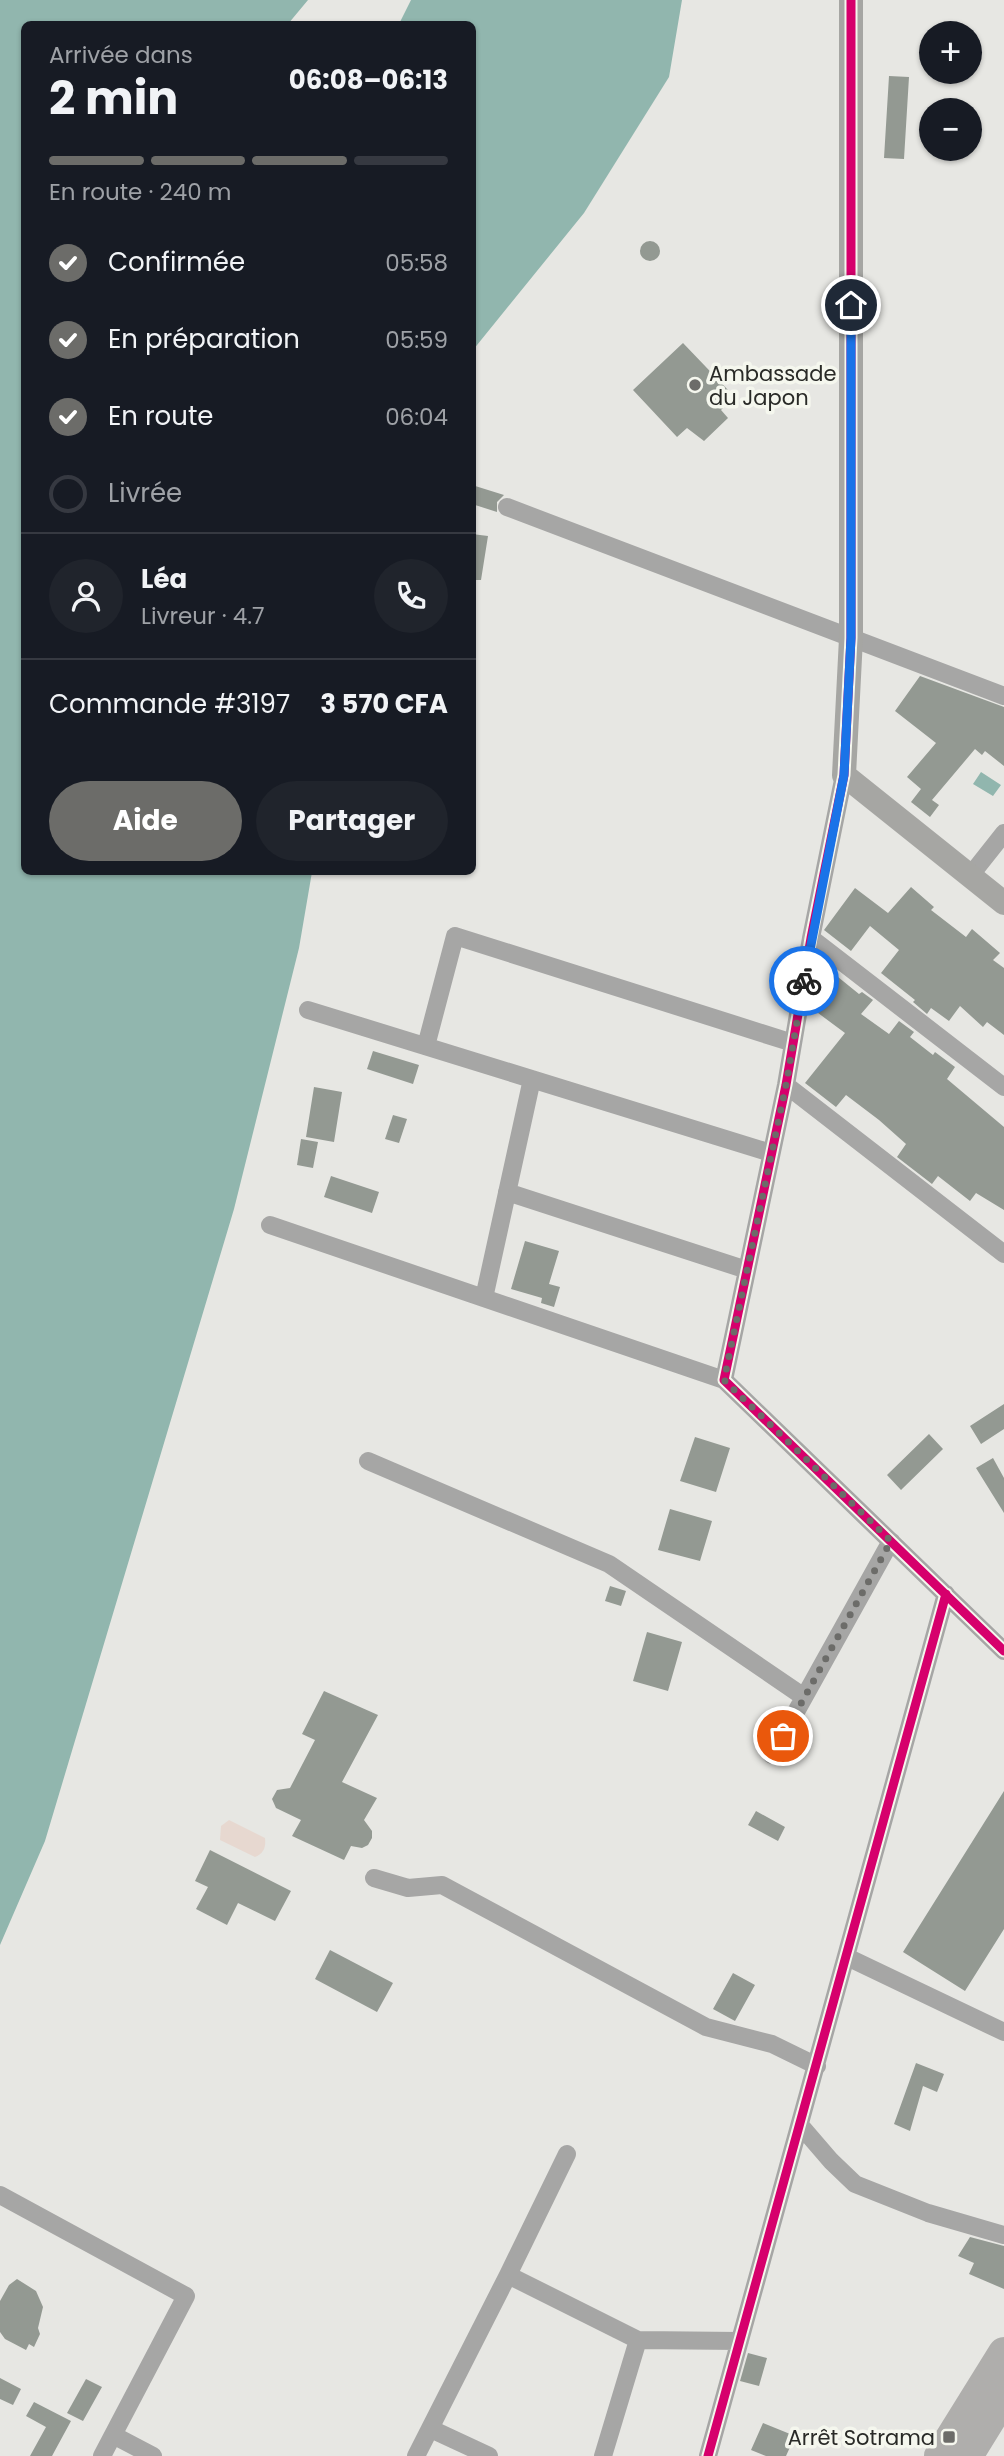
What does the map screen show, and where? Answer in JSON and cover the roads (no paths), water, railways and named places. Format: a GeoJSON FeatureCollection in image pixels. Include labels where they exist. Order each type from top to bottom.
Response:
{"type":"FeatureCollection","features":[{"type":"Feature","properties":{"kind":"highway"},"geometry":{"type":"LineString","coordinates":[[963,2455],[1004,2353]]}},
{"type":"Feature","properties":{"kind":"highway"},"geometry":{"type":"LineString","coordinates":[[963,2455],[1004,2396]]}},
{"type":"Feature","properties":{"kind":"street"},"geometry":{"type":"LineString","coordinates":[[724,1380],[786,1085],[811,938],[844,775],[851,638],[852,0]]}},
{"type":"Feature","properties":{"kind":"street"},"geometry":{"type":"LineString","coordinates":[[508,507],[1004,696]]}},
{"type":"Feature","properties":{"kind":"street"},"geometry":{"type":"LineString","coordinates":[[844,775],[1004,903]]}},
{"type":"Feature","properties":{"kind":"street"},"geometry":{"type":"LineString","coordinates":[[970,876],[1004,833]]}},
{"type":"Feature","properties":{"kind":"street"},"geometry":{"type":"LineString","coordinates":[[426,1046],[455,936],[793,1043]]}},
{"type":"Feature","properties":{"kind":"street"},"geometry":{"type":"LineString","coordinates":[[811,938],[1004,1087]]}},
{"type":"Feature","properties":{"kind":"street"},"geometry":{"type":"LineString","coordinates":[[308,1010],[771,1153]]}},
{"type":"Feature","properties":{"kind":"street"},"geometry":{"type":"LineString","coordinates":[[484,1298],[532,1079]]}},
{"type":"Feature","properties":{"kind":"street"},"geometry":{"type":"LineString","coordinates":[[786,1085],[1004,1254]]}},
{"type":"Feature","properties":{"kind":"street"},"geometry":{"type":"LineString","coordinates":[[507,1192],[747,1270]]}},
{"type":"Feature","properties":{"kind":"street"},"geometry":{"type":"LineString","coordinates":[[270,1225],[724,1380],[1004,1650]]}},
{"type":"Feature","properties":{"kind":"street"},"geometry":{"type":"LineString","coordinates":[[368,1461],[609,1564],[804,1697]]}},
{"type":"Feature","properties":{"kind":"street"},"geometry":{"type":"LineString","coordinates":[[772,1755],[891,1541]]}},
{"type":"Feature","properties":{"kind":"street"},"geometry":{"type":"LineString","coordinates":[[708,2456],[946,1594]]}},
{"type":"Feature","properties":{"kind":"street"},"geometry":{"type":"LineString","coordinates":[[374,1878],[408,1888],[442,1885],[706,2027],[772,2044],[817,2066]]}},
{"type":"Feature","properties":{"kind":"street"},"geometry":{"type":"LineString","coordinates":[[847,1956],[1004,2032]]}},
{"type":"Feature","properties":{"kind":"street"},"geometry":{"type":"LineString","coordinates":[[800,2125],[831,2161],[855,2183],[928,2213],[1004,2235]]}},
{"type":"Feature","properties":{"kind":"street"},"geometry":{"type":"LineString","coordinates":[[416,2456],[567,2154]]}},
{"type":"Feature","properties":{"kind":"street"},"geometry":{"type":"LineString","coordinates":[[0,2195],[186,2295],[102,2456]]}},
{"type":"Feature","properties":{"kind":"street"},"geometry":{"type":"LineString","coordinates":[[508,2276],[638,2340],[740,2341]]}},
{"type":"Feature","properties":{"kind":"street"},"geometry":{"type":"LineString","coordinates":[[603,2456],[638,2340]]}},
{"type":"Feature","properties":{"kind":"street"},"geometry":{"type":"LineString","coordinates":[[431,2429],[489,2456]]}},
{"type":"Feature","properties":{"kind":"street"},"geometry":{"type":"LineString","coordinates":[[113,2435],[153,2456]]}},
{"type":"Feature","properties":{"kind":"water"},"geometry":{"type":"Polygon","coordinates":[[[0,0],[308,0],[290,21],[21,21],[21,875],[311,875],[299,948],[234,1209],[45,1841],[0,1945],[0,0]]]}},
{"type":"Feature","properties":{"kind":"water"},"geometry":{"type":"Polygon","coordinates":[[[411,0],[682,0],[669,77],[584,213],[476,346],[476,21],[400,21],[411,0]]]}},
{"type":"Feature","properties":{"kind":"water"},"geometry":{"type":"Polygon","coordinates":[[[981,772],[1001,785],[993,796],[973,784],[981,772]]]}},
{"type":"Feature","properties":{"kind":"place","name":"Ambassade du Japon"},"geometry":{"type":"Point","coordinates":[695,385]}},
{"type":"Feature","properties":{"kind":"place","name":"Arrêt Sotrama"},"geometry":{"type":"Point","coordinates":[949,2437]}}]}
